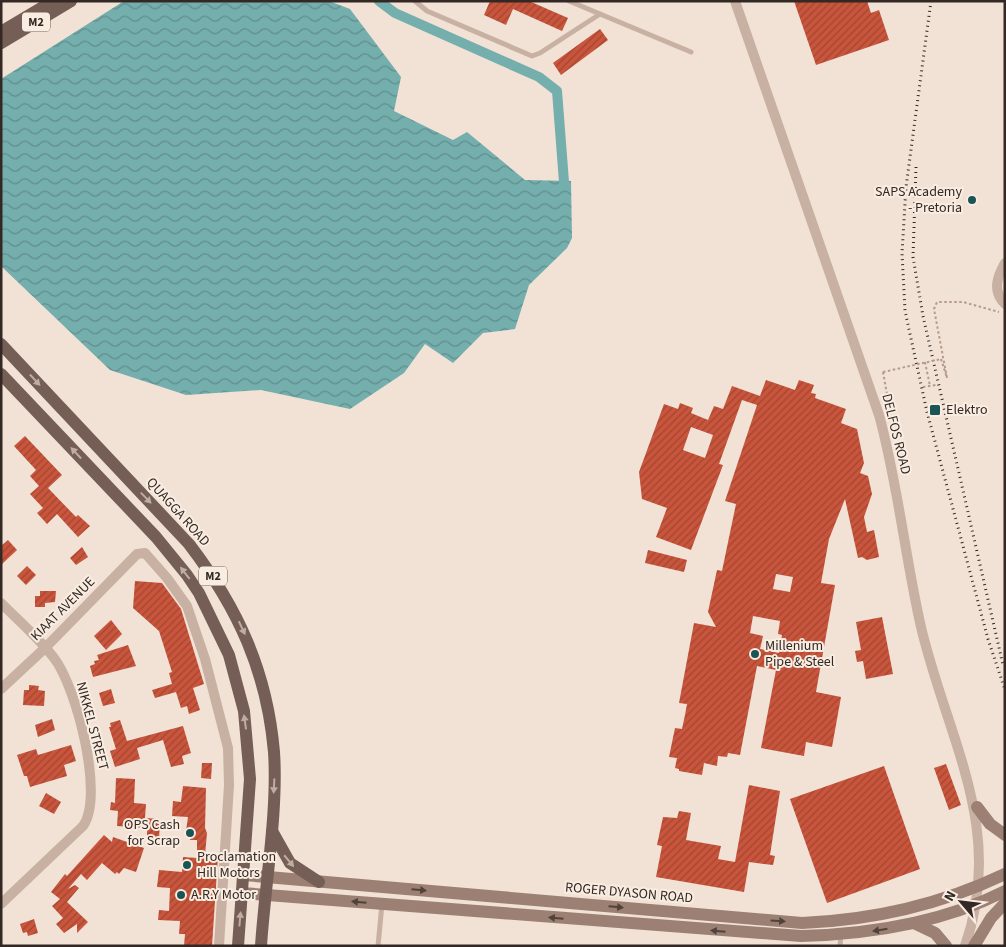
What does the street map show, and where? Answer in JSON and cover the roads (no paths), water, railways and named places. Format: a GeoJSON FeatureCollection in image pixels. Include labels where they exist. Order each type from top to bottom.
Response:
{"type":"FeatureCollection","features":[{"type":"Feature","properties":{"kind":"main road","name":"M2"},"geometry":{"type":"LineString","coordinates":[[1,32],[53,1]]}},
{"type":"Feature","properties":{"kind":"main road","name":"M2"},"geometry":{"type":"LineString","coordinates":[[1,43],[71,1]]}},
{"type":"Feature","properties":{"kind":"main road","name":"QUAGGA ROAD"},"geometry":{"type":"LineString","coordinates":[[1,344],[189,544],[214,577],[250,647],[266,699],[274,753],[271,828],[261,946]]}},
{"type":"Feature","properties":{"kind":"main road","name":"M2"},"geometry":{"type":"LineString","coordinates":[[1,374],[156,537],[187,576],[212,617],[229,655],[237,682],[247,734],[250,779],[238,946]]}},
{"type":"Feature","properties":{"kind":"main road"},"geometry":{"type":"LineString","coordinates":[[977,807],[990,824],[1005,835]]}},
{"type":"Feature","properties":{"kind":"main road"},"geometry":{"type":"LineString","coordinates":[[271,828],[283,854],[290,863],[319,882]]}},
{"type":"Feature","properties":{"kind":"main road","name":"ROGER DYASON ROAD"},"geometry":{"type":"LineString","coordinates":[[244,875],[802,922],[834,922],[886,915],[938,902],[1005,874]]}},
{"type":"Feature","properties":{"kind":"main road"},"geometry":{"type":"LineString","coordinates":[[242,892],[841,940],[914,923],[977,903],[1005,891]]}},
{"type":"Feature","properties":{"kind":"main road"},"geometry":{"type":"LineString","coordinates":[[974,946],[991,918],[1005,903]]}},
{"type":"Feature","properties":{"kind":"main road"},"geometry":{"type":"LineString","coordinates":[[914,923],[935,932],[946,946]]}},
{"type":"Feature","properties":{"kind":"street","name":"DELFOS ROAD"},"geometry":{"type":"LineString","coordinates":[[735,1],[879,415],[926,648],[977,807],[982,844],[980,886],[965,946]]}},
{"type":"Feature","properties":{"kind":"street"},"geometry":{"type":"LineString","coordinates":[[1005,263],[996,286],[998,294],[1005,304]]}},
{"type":"Feature","properties":{"kind":"street","name":"KIAAT AVENUE"},"geometry":{"type":"LineString","coordinates":[[1,689],[45,648],[135,556],[145,553],[167,578],[187,606],[205,660],[227,740],[229,785],[219,946]]}},
{"type":"Feature","properties":{"kind":"street","name":"NIKKEL STREET"},"geometry":{"type":"LineString","coordinates":[[1,603],[57,662],[69,689],[89,759],[92,799],[87,821],[78,832],[1,904]]}},
{"type":"Feature","properties":{"kind":"lane"},"geometry":{"type":"LineString","coordinates":[[415,1],[427,11],[532,56],[540,53],[600,14]]}},
{"type":"Feature","properties":{"kind":"lane"},"geometry":{"type":"LineString","coordinates":[[569,1],[691,52]]}},
{"type":"Feature","properties":{"kind":"lane"},"geometry":{"type":"LineString","coordinates":[[378,946],[382,904]]}},
{"type":"Feature","properties":{"kind":"water"},"geometry":{"type":"Polygon","coordinates":[[[124,1],[329,1],[350,9],[401,77],[394,111],[453,140],[467,132],[525,180],[571,181],[572,238],[567,248],[529,285],[515,329],[483,333],[453,363],[425,344],[404,373],[350,409],[261,390],[186,395],[110,370],[1,266],[1,79],[124,1]]]}},
{"type":"Feature","properties":{"kind":"waterway"},"geometry":{"type":"LineString","coordinates":[[379,1],[395,13],[539,77],[557,91],[564,182]]}},
{"type":"Feature","properties":{"kind":"railway"},"geometry":{"type":"LineString","coordinates":[[931,1],[906,187],[902,253],[905,311],[927,412],[988,639],[1005,690]]}},
{"type":"Feature","properties":{"kind":"railway"},"geometry":{"type":"LineString","coordinates":[[916,167],[913,257],[923,316],[1003,665]]}},
{"type":"Feature","properties":{"kind":"place","name":"SAPS Academy - Pretoria"},"geometry":{"type":"Point","coordinates":[972,200]}},
{"type":"Feature","properties":{"kind":"place","name":"Elektro"},"geometry":{"type":"Point","coordinates":[935,410]}},
{"type":"Feature","properties":{"kind":"place","name":"Millenium Pipe & Steel"},"geometry":{"type":"Point","coordinates":[755,654]}},
{"type":"Feature","properties":{"kind":"place","name":"OPS Cash for Scrap"},"geometry":{"type":"Point","coordinates":[190,833]}},
{"type":"Feature","properties":{"kind":"place","name":"Proclamation Hill Motors"},"geometry":{"type":"Point","coordinates":[187,865]}},
{"type":"Feature","properties":{"kind":"place","name":"A.R.Y Motor"},"geometry":{"type":"Point","coordinates":[181,895]}}]}
